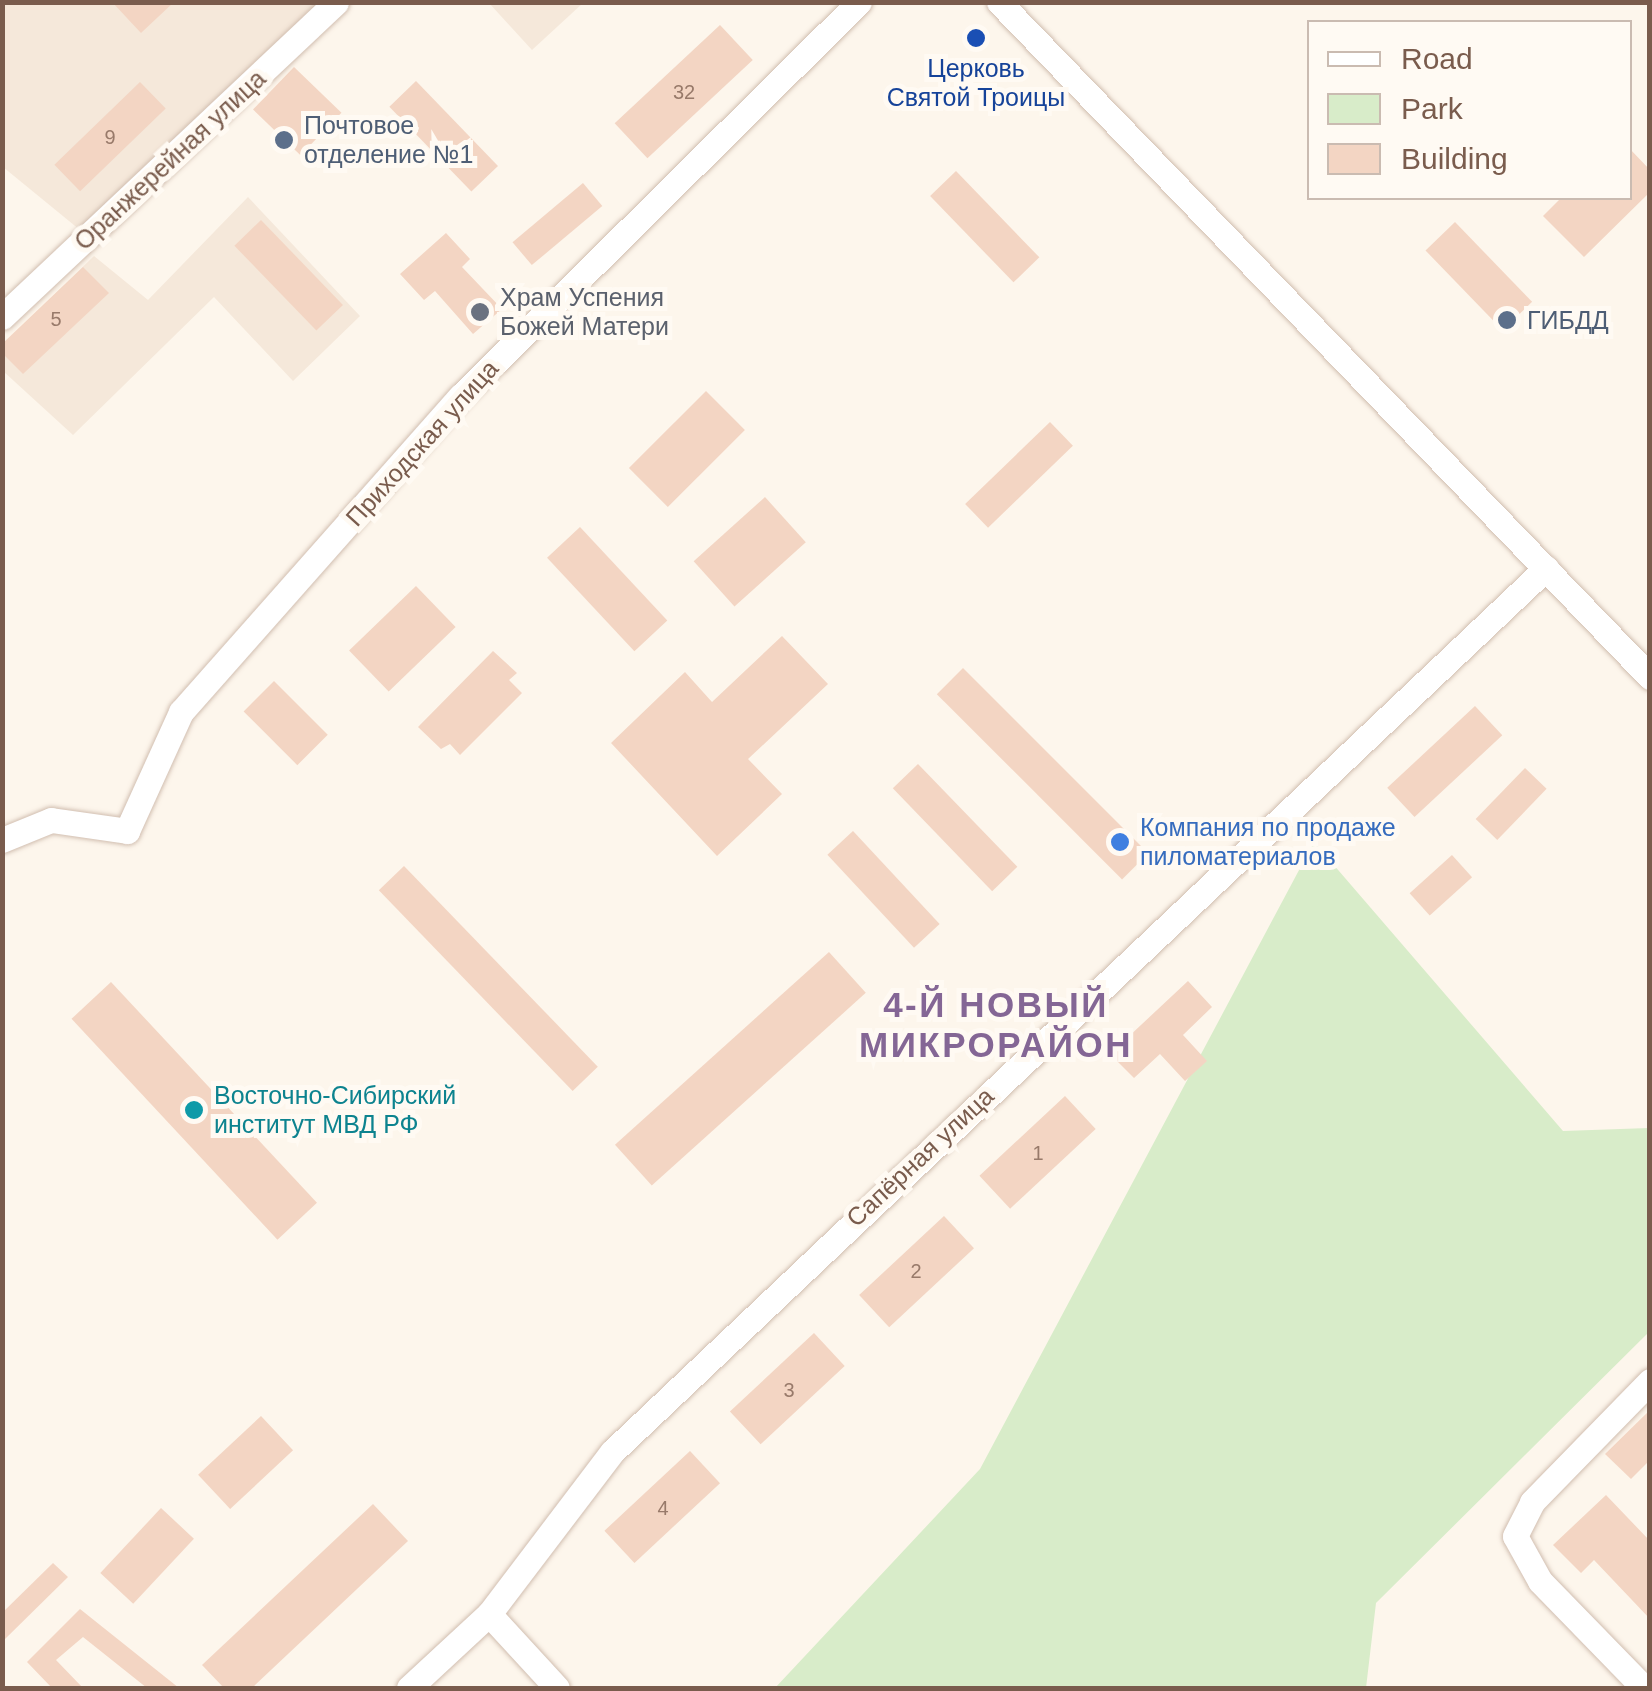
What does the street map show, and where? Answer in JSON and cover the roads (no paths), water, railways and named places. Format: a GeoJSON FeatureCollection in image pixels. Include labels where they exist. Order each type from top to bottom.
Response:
{"type":"FeatureCollection","features":[{"type":"Feature","properties":{"kind":"street","name":"Оранжерейная улица"},"geometry":{"type":"LineString","coordinates":[[2,317],[336,2]]}},
{"type":"Feature","properties":{"kind":"street","name":"Приходская улица"},"geometry":{"type":"LineString","coordinates":[[2,840],[51,820],[126,831],[181,712],[460,396],[859,2]]}},
{"type":"Feature","properties":{"kind":"street"},"geometry":{"type":"LineString","coordinates":[[999,2],[1650,677]]}},
{"type":"Feature","properties":{"kind":"street","name":"Сапёрная улица"},"geometry":{"type":"LineString","coordinates":[[408,1688],[489,1614],[612,1452],[1546,568]]}},
{"type":"Feature","properties":{"kind":"street"},"geometry":{"type":"LineString","coordinates":[[1644,1688],[1540,1581],[1515,1536],[1532,1502],[1650,1381]]}},
{"type":"Feature","properties":{"kind":"street"},"geometry":{"type":"LineString","coordinates":[[489,1614],[557,1688]]}},
{"type":"Feature","properties":{"kind":"place","name":"Церковь Святой Троицы"},"geometry":{"type":"Point","coordinates":[976,38]}},
{"type":"Feature","properties":{"kind":"place","name":"Почтовое отделение №1"},"geometry":{"type":"Point","coordinates":[284,140]}},
{"type":"Feature","properties":{"kind":"place","name":"Храм Успения Божей Матери"},"geometry":{"type":"Point","coordinates":[480,312]}},
{"type":"Feature","properties":{"kind":"place","name":"ГИБДД"},"geometry":{"type":"Point","coordinates":[1507,320]}},
{"type":"Feature","properties":{"kind":"place","name":"Компания по продаже пиломатериалов"},"geometry":{"type":"Point","coordinates":[1120,842]}},
{"type":"Feature","properties":{"kind":"place","name":"Восточно-Сибирский институт МВД РФ"},"geometry":{"type":"Point","coordinates":[194,1110]}},
{"type":"Feature","properties":{"kind":"district","name":"4-Й НОВЫЙ МИКРОРАЙОН"},"geometry":{"type":"Point","coordinates":[996,1025]}}]}
